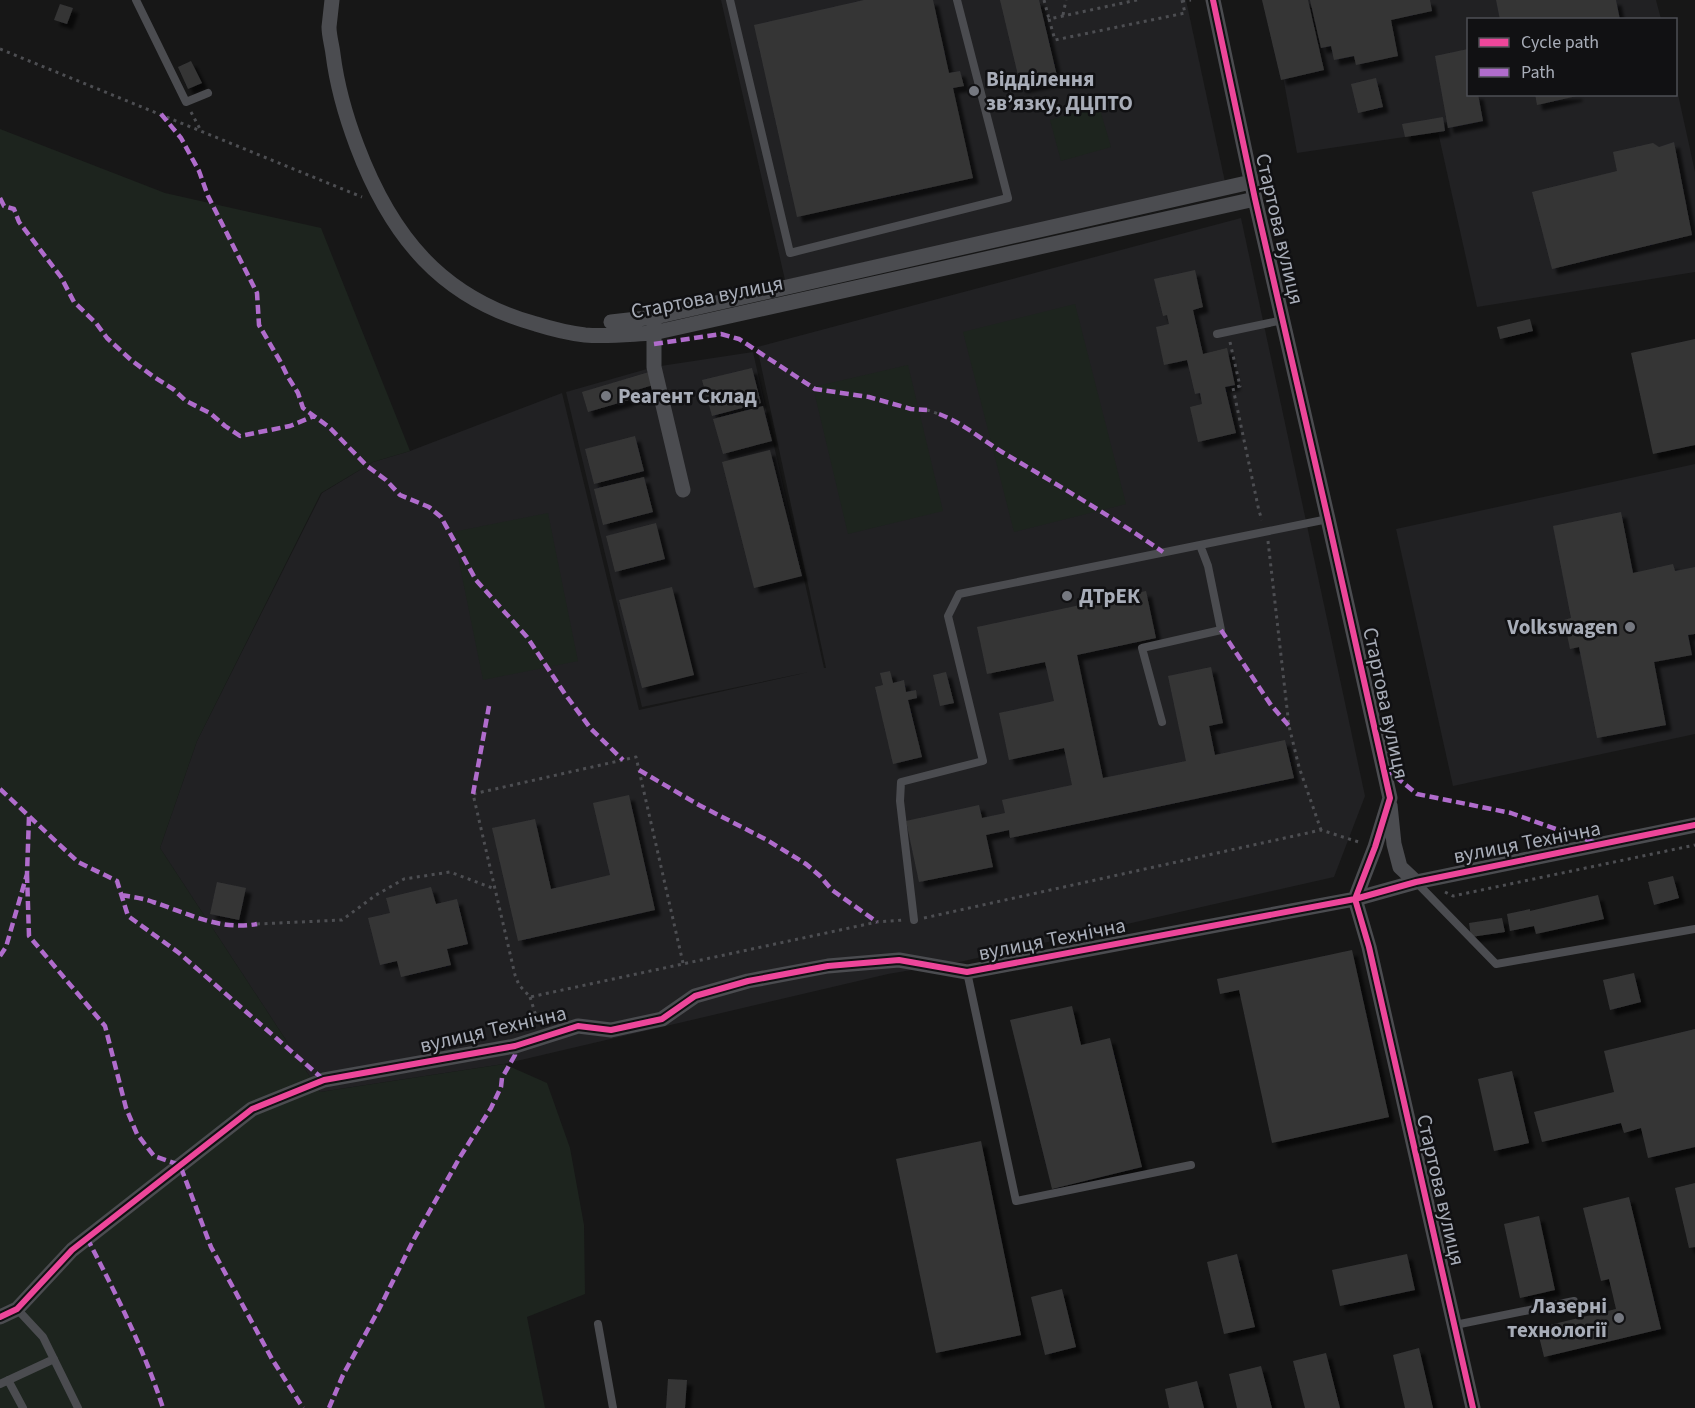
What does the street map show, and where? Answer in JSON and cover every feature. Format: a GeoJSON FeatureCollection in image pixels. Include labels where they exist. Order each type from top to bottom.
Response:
{"type":"FeatureCollection","features":[{"type":"Feature","properties":{"kind":"street","name":"Стартова вулиця"},"geometry":{"type":"LineString","coordinates":[[332,0],[329,29],[336,75],[351,130],[365,168],[383,205],[405,239],[436,272],[471,298],[518,319],[563,332],[607,336],[1251,182]]}},
{"type":"Feature","properties":{"kind":"street","name":"Стартова вулиця"},"geometry":{"type":"LineString","coordinates":[[1214,0],[1251,182],[1390,798],[1375,847],[1354,899],[1370,947],[1473,1408]]}},
{"type":"Feature","properties":{"kind":"street","name":"Стартова вулиця"},"geometry":{"type":"LineString","coordinates":[[611,322],[654,325],[1255,200]]}},
{"type":"Feature","properties":{"kind":"street"},"geometry":{"type":"LineString","coordinates":[[654,325],[654,367],[683,490]]}},
{"type":"Feature","properties":{"kind":"street"},"geometry":{"type":"LineString","coordinates":[[1390,798],[1394,844],[1400,867],[1416,882]]}},
{"type":"Feature","properties":{"kind":"street","name":"вулиця Технічна"},"geometry":{"type":"LineString","coordinates":[[0,1317],[17,1309],[72,1250],[252,1109],[324,1080],[515,1046],[578,1026],[611,1030],[662,1019],[695,996],[748,981],[828,966],[898,960],[967,972],[1354,899],[1416,882],[1695,825]]}},
{"type":"Feature","properties":{"kind":"lane"},"geometry":{"type":"LineString","coordinates":[[136,0],[186,102],[208,93]]}},
{"type":"Feature","properties":{"kind":"lane"},"geometry":{"type":"LineString","coordinates":[[730,0],[789,253],[1008,198],[957,0]]}},
{"type":"Feature","properties":{"kind":"lane"},"geometry":{"type":"LineString","coordinates":[[1217,334],[1283,320]]}},
{"type":"Feature","properties":{"kind":"lane"},"geometry":{"type":"LineString","coordinates":[[914,920],[900,801],[901,782],[983,761],[948,616],[959,594],[1328,519]]}},
{"type":"Feature","properties":{"kind":"lane"},"geometry":{"type":"LineString","coordinates":[[1162,722],[1142,648],[1221,630],[1208,566],[1200,545]]}},
{"type":"Feature","properties":{"kind":"lane"},"geometry":{"type":"LineString","coordinates":[[1416,882],[1496,964],[1695,929]]}},
{"type":"Feature","properties":{"kind":"lane"},"geometry":{"type":"LineString","coordinates":[[967,972],[1016,1201],[1191,1165]]}},
{"type":"Feature","properties":{"kind":"lane"},"geometry":{"type":"LineString","coordinates":[[1455,1325],[1574,1301]]}},
{"type":"Feature","properties":{"kind":"lane"},"geometry":{"type":"LineString","coordinates":[[17,1309],[43,1336],[78,1408]]}},
{"type":"Feature","properties":{"kind":"lane"},"geometry":{"type":"LineString","coordinates":[[598,1324],[613,1408]]}},
{"type":"Feature","properties":{"kind":"lane"},"geometry":{"type":"LineString","coordinates":[[0,1384],[54,1359]]}},
{"type":"Feature","properties":{"kind":"lane"},"geometry":{"type":"LineString","coordinates":[[9,1380],[23,1408]]}},
{"type":"Feature","properties":{"kind":"path"},"geometry":{"type":"LineString","coordinates":[[1044,0],[1054,40],[1185,13],[1182,1],[1191,0]]}},
{"type":"Feature","properties":{"kind":"path"},"geometry":{"type":"LineString","coordinates":[[1063,15],[1065,0]]}},
{"type":"Feature","properties":{"kind":"path"},"geometry":{"type":"LineString","coordinates":[[1049,19],[1137,0]]}},
{"type":"Feature","properties":{"kind":"path"},"geometry":{"type":"LineString","coordinates":[[0,49],[369,200]]}},
{"type":"Feature","properties":{"kind":"path"},"geometry":{"type":"LineString","coordinates":[[186,102],[200,129]]}},
{"type":"Feature","properties":{"kind":"path"},"geometry":{"type":"LineString","coordinates":[[1228,332],[1240,386],[1233,388],[1259,511],[1266,531],[1289,726],[1299,767],[1321,830]]}},
{"type":"Feature","properties":{"kind":"path"},"geometry":{"type":"LineString","coordinates":[[927,410],[939,414]]}},
{"type":"Feature","properties":{"kind":"path"},"geometry":{"type":"LineString","coordinates":[[537,1039],[536,1016],[530,997],[519,985],[515,975],[473,794],[636,757],[683,963]]}},
{"type":"Feature","properties":{"kind":"path"},"geometry":{"type":"LineString","coordinates":[[530,997],[877,922],[914,920],[1321,830],[1375,847]]}},
{"type":"Feature","properties":{"kind":"path"},"geometry":{"type":"LineString","coordinates":[[1444,892],[1453,896],[1695,845]]}},
{"type":"Feature","properties":{"kind":"path"},"geometry":{"type":"LineString","coordinates":[[257,924],[342,920],[376,895],[404,879],[450,872],[495,889]]}},
{"type":"Feature","properties":{"kind":"shaded area","name":"Відділення зв’язку, ДЦПТО"},"geometry":{"type":"Polygon","coordinates":[[[721,0],[1186,0],[1225,182],[785,280],[721,0]]]}},
{"type":"Feature","properties":{"kind":"shaded area"},"geometry":{"type":"Polygon","coordinates":[[[1269,0],[1656,0],[1661,18],[1467,18],[1467,96],[1677,96],[1677,90],[1695,172],[1695,272],[1477,307],[1438,132],[1297,153],[1269,0]]]}},
{"type":"Feature","properties":{"kind":"shaded area"},"geometry":{"type":"Polygon","coordinates":[[[1099,106],[1111,147],[1061,161],[1050,120],[1099,106]]]}},
{"type":"Feature","properties":{"kind":"shaded area"},"geometry":{"type":"Polygon","coordinates":[[[0,129],[165,193],[321,228],[410,451],[373,462],[321,493],[197,741],[160,848],[320,1092],[504,1064],[547,1083],[570,1148],[584,1225],[585,1294],[527,1317],[545,1408],[0,1408],[0,129]]]}},
{"type":"Feature","properties":{"kind":"shaded area","name":"ДТрЕК"},"geometry":{"type":"Polygon","coordinates":[[[1241,218],[1365,796],[1334,877],[964,961],[888,974],[504,1064],[320,1092],[160,848],[197,741],[322,493],[373,462],[410,451],[562,393],[639,710],[809,672],[642,707],[566,392],[654,367],[753,352],[824,668],[826,668],[757,347],[1241,218]]]}},
{"type":"Feature","properties":{"kind":"shaded area"},"geometry":{"type":"Polygon","coordinates":[[[1075,304],[1126,504],[1014,532],[963,332],[1075,304]]]}},
{"type":"Feature","properties":{"kind":"shaded area"},"geometry":{"type":"Polygon","coordinates":[[[908,365],[943,511],[848,534],[813,387],[908,365]]]}},
{"type":"Feature","properties":{"kind":"shaded area"},"geometry":{"type":"Polygon","coordinates":[[[1695,464],[1695,734],[1453,786],[1396,529],[1695,464]]]}},
{"type":"Feature","properties":{"kind":"shaded area"},"geometry":{"type":"Polygon","coordinates":[[[548,513],[578,661],[483,680],[453,532],[548,513]]]}},
{"type":"Feature","properties":{"kind":"building"},"geometry":{"type":"Polygon","coordinates":[[[864,0],[933,0],[949,73],[960,71],[964,86],[953,88],[973,178],[797,217],[754,25],[864,0]]]}},
{"type":"Feature","properties":{"kind":"building"},"geometry":{"type":"Polygon","coordinates":[[[1000,0],[1039,0],[1058,80],[1021,88],[1000,0]]]}},
{"type":"Feature","properties":{"kind":"building"},"geometry":{"type":"Polygon","coordinates":[[[1262,0],[1308,0],[1324,70],[1281,80],[1262,0]]]}},
{"type":"Feature","properties":{"kind":"building"},"geometry":{"type":"Polygon","coordinates":[[[1310,0],[1430,0],[1432,11],[1391,20],[1398,56],[1356,65],[1354,56],[1334,60],[1331,46],[1321,48],[1310,0]]]}},
{"type":"Feature","properties":{"kind":"building"},"geometry":{"type":"Polygon","coordinates":[[[1496,0],[1616,0],[1620,18],[1500,18],[1496,0]]]}},
{"type":"Feature","properties":{"kind":"building"},"geometry":{"type":"Polygon","coordinates":[[[60,4],[73,8],[67,24],[54,20],[60,4]]]}},
{"type":"Feature","properties":{"kind":"building"},"geometry":{"type":"Polygon","coordinates":[[[1467,49],[1467,96],[1478,96],[1483,121],[1448,128],[1435,56],[1467,49]]]}},
{"type":"Feature","properties":{"kind":"building"},"geometry":{"type":"Polygon","coordinates":[[[191,61],[202,83],[188,89],[178,67],[191,61]]]}},
{"type":"Feature","properties":{"kind":"building"},"geometry":{"type":"Polygon","coordinates":[[[1376,78],[1383,107],[1358,113],[1351,84],[1376,78]]]}},
{"type":"Feature","properties":{"kind":"building"},"geometry":{"type":"Polygon","coordinates":[[[1535,96],[1577,96],[1537,105],[1535,96]]]}},
{"type":"Feature","properties":{"kind":"building"},"geometry":{"type":"Polygon","coordinates":[[[1443,117],[1445,131],[1405,137],[1402,124],[1443,117]]]}},
{"type":"Feature","properties":{"kind":"building"},"geometry":{"type":"Polygon","coordinates":[[[1674,142],[1692,235],[1552,269],[1532,192],[1617,171],[1613,152],[1653,143],[1659,147],[1674,142]]]}},
{"type":"Feature","properties":{"kind":"building"},"geometry":{"type":"Polygon","coordinates":[[[1195,270],[1203,307],[1193,310],[1203,354],[1227,348],[1235,385],[1225,387],[1236,433],[1198,442],[1190,407],[1202,404],[1200,393],[1195,394],[1187,360],[1164,365],[1156,327],[1169,324],[1167,315],[1163,316],[1154,279],[1195,270]]]}},
{"type":"Feature","properties":{"kind":"building"},"geometry":{"type":"Polygon","coordinates":[[[1530,319],[1533,331],[1500,339],[1497,327],[1530,319]]]}},
{"type":"Feature","properties":{"kind":"building"},"geometry":{"type":"Polygon","coordinates":[[[1695,339],[1695,445],[1653,454],[1631,353],[1695,339]]]}},
{"type":"Feature","properties":{"kind":"building"},"geometry":{"type":"Polygon","coordinates":[[[752,368],[761,403],[712,416],[702,380],[752,368]]]}},
{"type":"Feature","properties":{"kind":"building","name":"Реагент Склад"},"geometry":{"type":"Polygon","coordinates":[[[649,372],[653,385],[627,393],[629,400],[588,412],[582,392],[649,372]]]}},
{"type":"Feature","properties":{"kind":"building"},"geometry":{"type":"Polygon","coordinates":[[[763,406],[772,441],[723,454],[713,419],[763,406]]]}},
{"type":"Feature","properties":{"kind":"building"},"geometry":{"type":"Polygon","coordinates":[[[635,436],[644,471],[594,484],[585,449],[635,436]]]}},
{"type":"Feature","properties":{"kind":"building"},"geometry":{"type":"Polygon","coordinates":[[[770,450],[802,576],[754,588],[722,462],[770,450]]]}},
{"type":"Feature","properties":{"kind":"building"},"geometry":{"type":"Polygon","coordinates":[[[644,477],[653,512],[603,525],[594,489],[644,477]]]}},
{"type":"Feature","properties":{"kind":"building","name":"Volkswagen"},"geometry":{"type":"Polygon","coordinates":[[[1621,512],[1633,573],[1673,564],[1675,571],[1695,567],[1695,634],[1688,635],[1692,655],[1654,662],[1666,725],[1597,738],[1579,647],[1570,649],[1564,620],[1571,618],[1553,526],[1621,512]]]}},
{"type":"Feature","properties":{"kind":"building"},"geometry":{"type":"Polygon","coordinates":[[[656,523],[665,559],[615,572],[606,536],[656,523]]]}},
{"type":"Feature","properties":{"kind":"building"},"geometry":{"type":"Polygon","coordinates":[[[672,587],[694,675],[642,688],[619,600],[672,587]]]}},
{"type":"Feature","properties":{"kind":"building"},"geometry":{"type":"Polygon","coordinates":[[[1146,591],[1156,638],[1077,655],[1103,778],[1186,761],[1168,676],[1211,667],[1223,723],[1209,726],[1215,755],[1285,740],[1294,778],[1010,838],[1009,830],[986,835],[993,867],[919,882],[906,821],[979,805],[982,818],[1005,813],[1002,800],[1072,785],[1064,748],[1009,760],[999,713],[1054,701],[1045,662],[987,674],[977,627],[1146,591]]]}},
{"type":"Feature","properties":{"kind":"building"},"geometry":{"type":"Polygon","coordinates":[[[890,671],[893,683],[904,680],[906,692],[916,690],[917,698],[908,700],[922,757],[893,764],[875,687],[883,685],[880,673],[890,671]]]}},
{"type":"Feature","properties":{"kind":"building"},"geometry":{"type":"Polygon","coordinates":[[[946,672],[954,703],[940,706],[933,675],[946,672]]]}},
{"type":"Feature","properties":{"kind":"building"},"geometry":{"type":"Polygon","coordinates":[[[629,795],[655,910],[518,941],[492,828],[535,819],[551,889],[610,875],[593,803],[629,795]]]}},
{"type":"Feature","properties":{"kind":"building"},"geometry":{"type":"Polygon","coordinates":[[[1673,876],[1679,898],[1654,905],[1648,882],[1673,876]]]}},
{"type":"Feature","properties":{"kind":"building"},"geometry":{"type":"Polygon","coordinates":[[[217,882],[246,888],[239,920],[210,914],[217,882]]]}},
{"type":"Feature","properties":{"kind":"building"},"geometry":{"type":"Polygon","coordinates":[[[431,887],[436,904],[457,899],[468,944],[447,949],[451,965],[401,977],[397,961],[380,965],[368,918],[390,913],[386,898],[431,887]]]}},
{"type":"Feature","properties":{"kind":"building"},"geometry":{"type":"Polygon","coordinates":[[[1598,895],[1604,919],[1536,934],[1534,926],[1510,931],[1507,914],[1598,895]]]}},
{"type":"Feature","properties":{"kind":"building"},"geometry":{"type":"Polygon","coordinates":[[[1502,918],[1505,932],[1471,937],[1469,923],[1502,918]]]}},
{"type":"Feature","properties":{"kind":"building"},"geometry":{"type":"Polygon","coordinates":[[[1352,950],[1389,1117],[1272,1143],[1239,990],[1220,994],[1217,979],[1352,950]]]}},
{"type":"Feature","properties":{"kind":"building"},"geometry":{"type":"Polygon","coordinates":[[[1634,973],[1641,1002],[1610,1010],[1603,980],[1634,973]]]}},
{"type":"Feature","properties":{"kind":"building"},"geometry":{"type":"Polygon","coordinates":[[[1072,1006],[1081,1045],[1110,1038],[1142,1167],[1052,1189],[1010,1020],[1072,1006]]]}},
{"type":"Feature","properties":{"kind":"building"},"geometry":{"type":"Polygon","coordinates":[[[1695,1029],[1695,1147],[1648,1158],[1641,1128],[1624,1133],[1621,1123],[1542,1142],[1534,1112],[1614,1092],[1604,1051],[1695,1029]]]}},
{"type":"Feature","properties":{"kind":"building"},"geometry":{"type":"Polygon","coordinates":[[[1512,1071],[1529,1143],[1494,1151],[1478,1079],[1512,1071]]]}},
{"type":"Feature","properties":{"kind":"building"},"geometry":{"type":"Polygon","coordinates":[[[981,1141],[1021,1335],[936,1353],[896,1159],[981,1141]]]}},
{"type":"Feature","properties":{"kind":"building"},"geometry":{"type":"Polygon","coordinates":[[[1695,1183],[1695,1247],[1689,1248],[1675,1188],[1695,1183]]]}},
{"type":"Feature","properties":{"kind":"building"},"geometry":{"type":"Polygon","coordinates":[[[1629,1197],[1661,1329],[1544,1357],[1537,1328],[1616,1309],[1609,1279],[1601,1281],[1583,1208],[1629,1197]]]}},
{"type":"Feature","properties":{"kind":"building"},"geometry":{"type":"Polygon","coordinates":[[[1539,1216],[1555,1290],[1520,1298],[1504,1224],[1539,1216]]]}},
{"type":"Feature","properties":{"kind":"building"},"geometry":{"type":"Polygon","coordinates":[[[1237,1254],[1255,1327],[1224,1334],[1207,1262],[1237,1254]]]}},
{"type":"Feature","properties":{"kind":"building"},"geometry":{"type":"Polygon","coordinates":[[[1407,1254],[1415,1290],[1340,1306],[1332,1270],[1407,1254]]]}},
{"type":"Feature","properties":{"kind":"building"},"geometry":{"type":"Polygon","coordinates":[[[1062,1289],[1076,1347],[1045,1355],[1031,1297],[1062,1289]]]}},
{"type":"Feature","properties":{"kind":"building"},"geometry":{"type":"Polygon","coordinates":[[[1419,1348],[1433,1408],[1405,1408],[1393,1355],[1419,1348]]]}},
{"type":"Feature","properties":{"kind":"building"},"geometry":{"type":"Polygon","coordinates":[[[1326,1353],[1340,1408],[1305,1408],[1293,1361],[1326,1353]]]}},
{"type":"Feature","properties":{"kind":"building"},"geometry":{"type":"Polygon","coordinates":[[[1261,1366],[1272,1408],[1237,1408],[1229,1374],[1261,1366]]]}},
{"type":"Feature","properties":{"kind":"building"},"geometry":{"type":"Polygon","coordinates":[[[668,1379],[687,1380],[685,1408],[666,1408],[668,1379]]]}},
{"type":"Feature","properties":{"kind":"building"},"geometry":{"type":"Polygon","coordinates":[[[1197,1381],[1204,1408],[1169,1408],[1165,1389],[1197,1381]]]}},
{"type":"Feature","properties":{"kind":"marked path"},"geometry":{"type":"LineString","coordinates":[[161,114],[181,138],[199,171],[208,196],[257,293],[259,325],[298,393],[303,408],[329,427],[367,466],[386,480],[400,495],[429,507],[441,517],[476,580],[527,637],[591,729],[623,760]]}},
{"type":"Feature","properties":{"kind":"marked path"},"geometry":{"type":"LineString","coordinates":[[0,198],[4,206],[14,209],[19,222],[61,277],[74,302],[131,360],[173,389],[186,401],[210,413],[240,436],[290,426],[314,416]]}},
{"type":"Feature","properties":{"kind":"marked path"},"geometry":{"type":"LineString","coordinates":[[654,344],[721,334],[739,339],[815,389],[869,397],[911,409],[927,410]]}},
{"type":"Feature","properties":{"kind":"marked path"},"geometry":{"type":"LineString","coordinates":[[939,414],[963,426],[1163,552]]}},
{"type":"Feature","properties":{"kind":"marked path"},"geometry":{"type":"LineString","coordinates":[[1221,630],[1271,705],[1289,726]]}},
{"type":"Feature","properties":{"kind":"marked path"},"geometry":{"type":"LineString","coordinates":[[473,794],[489,706]]}},
{"type":"Feature","properties":{"kind":"marked path"},"geometry":{"type":"LineString","coordinates":[[1385,768],[1417,794],[1511,813],[1596,843]]}},
{"type":"Feature","properties":{"kind":"marked path"},"geometry":{"type":"LineString","coordinates":[[639,770],[806,864],[832,890],[877,922]]}},
{"type":"Feature","properties":{"kind":"marked path"},"geometry":{"type":"LineString","coordinates":[[0,789],[78,862],[117,881],[128,916],[179,953],[324,1080]]}},
{"type":"Feature","properties":{"kind":"marked path"},"geometry":{"type":"LineString","coordinates":[[0,956],[6,947],[27,874],[29,816]]}},
{"type":"Feature","properties":{"kind":"marked path"},"geometry":{"type":"LineString","coordinates":[[27,874],[29,936],[105,1026],[126,1108],[137,1134],[154,1156],[180,1165],[211,1247],[272,1359],[303,1408]]}},
{"type":"Feature","properties":{"kind":"marked path"},"geometry":{"type":"LineString","coordinates":[[121,895],[149,901],[217,923],[243,926],[257,924]]}},
{"type":"Feature","properties":{"kind":"marked path"},"geometry":{"type":"LineString","coordinates":[[329,1408],[343,1375],[414,1239],[460,1157],[491,1108],[501,1087],[502,1078],[515,1055],[515,1046]]}},
{"type":"Feature","properties":{"kind":"marked path"},"geometry":{"type":"LineString","coordinates":[[87,1238],[138,1343],[163,1408]]}},
{"type":"Feature","properties":{"kind":"cycle path"},"geometry":{"type":"LineString","coordinates":[[1213,0],[1255,199],[1390,798],[1375,847],[1355,899],[1369,947],[1473,1408]]}},
{"type":"Feature","properties":{"kind":"cycle path"},"geometry":{"type":"LineString","coordinates":[[0,1317],[17,1309],[72,1250],[252,1109],[324,1080],[515,1046],[578,1026],[611,1030],[662,1019],[695,996],[748,981],[828,966],[899,960],[967,972],[1355,899],[1416,882],[1695,825]]}},
{"type":"Feature","properties":{"kind":"place","name":"Відділення зв’язку, ДЦПТО"},"geometry":{"type":"Point","coordinates":[974,91]}},
{"type":"Feature","properties":{"kind":"place","name":"Реагент Склад"},"geometry":{"type":"Point","coordinates":[606,396]}},
{"type":"Feature","properties":{"kind":"place","name":"ДТрЕК"},"geometry":{"type":"Point","coordinates":[1067,596]}},
{"type":"Feature","properties":{"kind":"place","name":"Volkswagen"},"geometry":{"type":"Point","coordinates":[1630,627]}},
{"type":"Feature","properties":{"kind":"place","name":"Лазерні технології"},"geometry":{"type":"Point","coordinates":[1619,1318]}}]}
